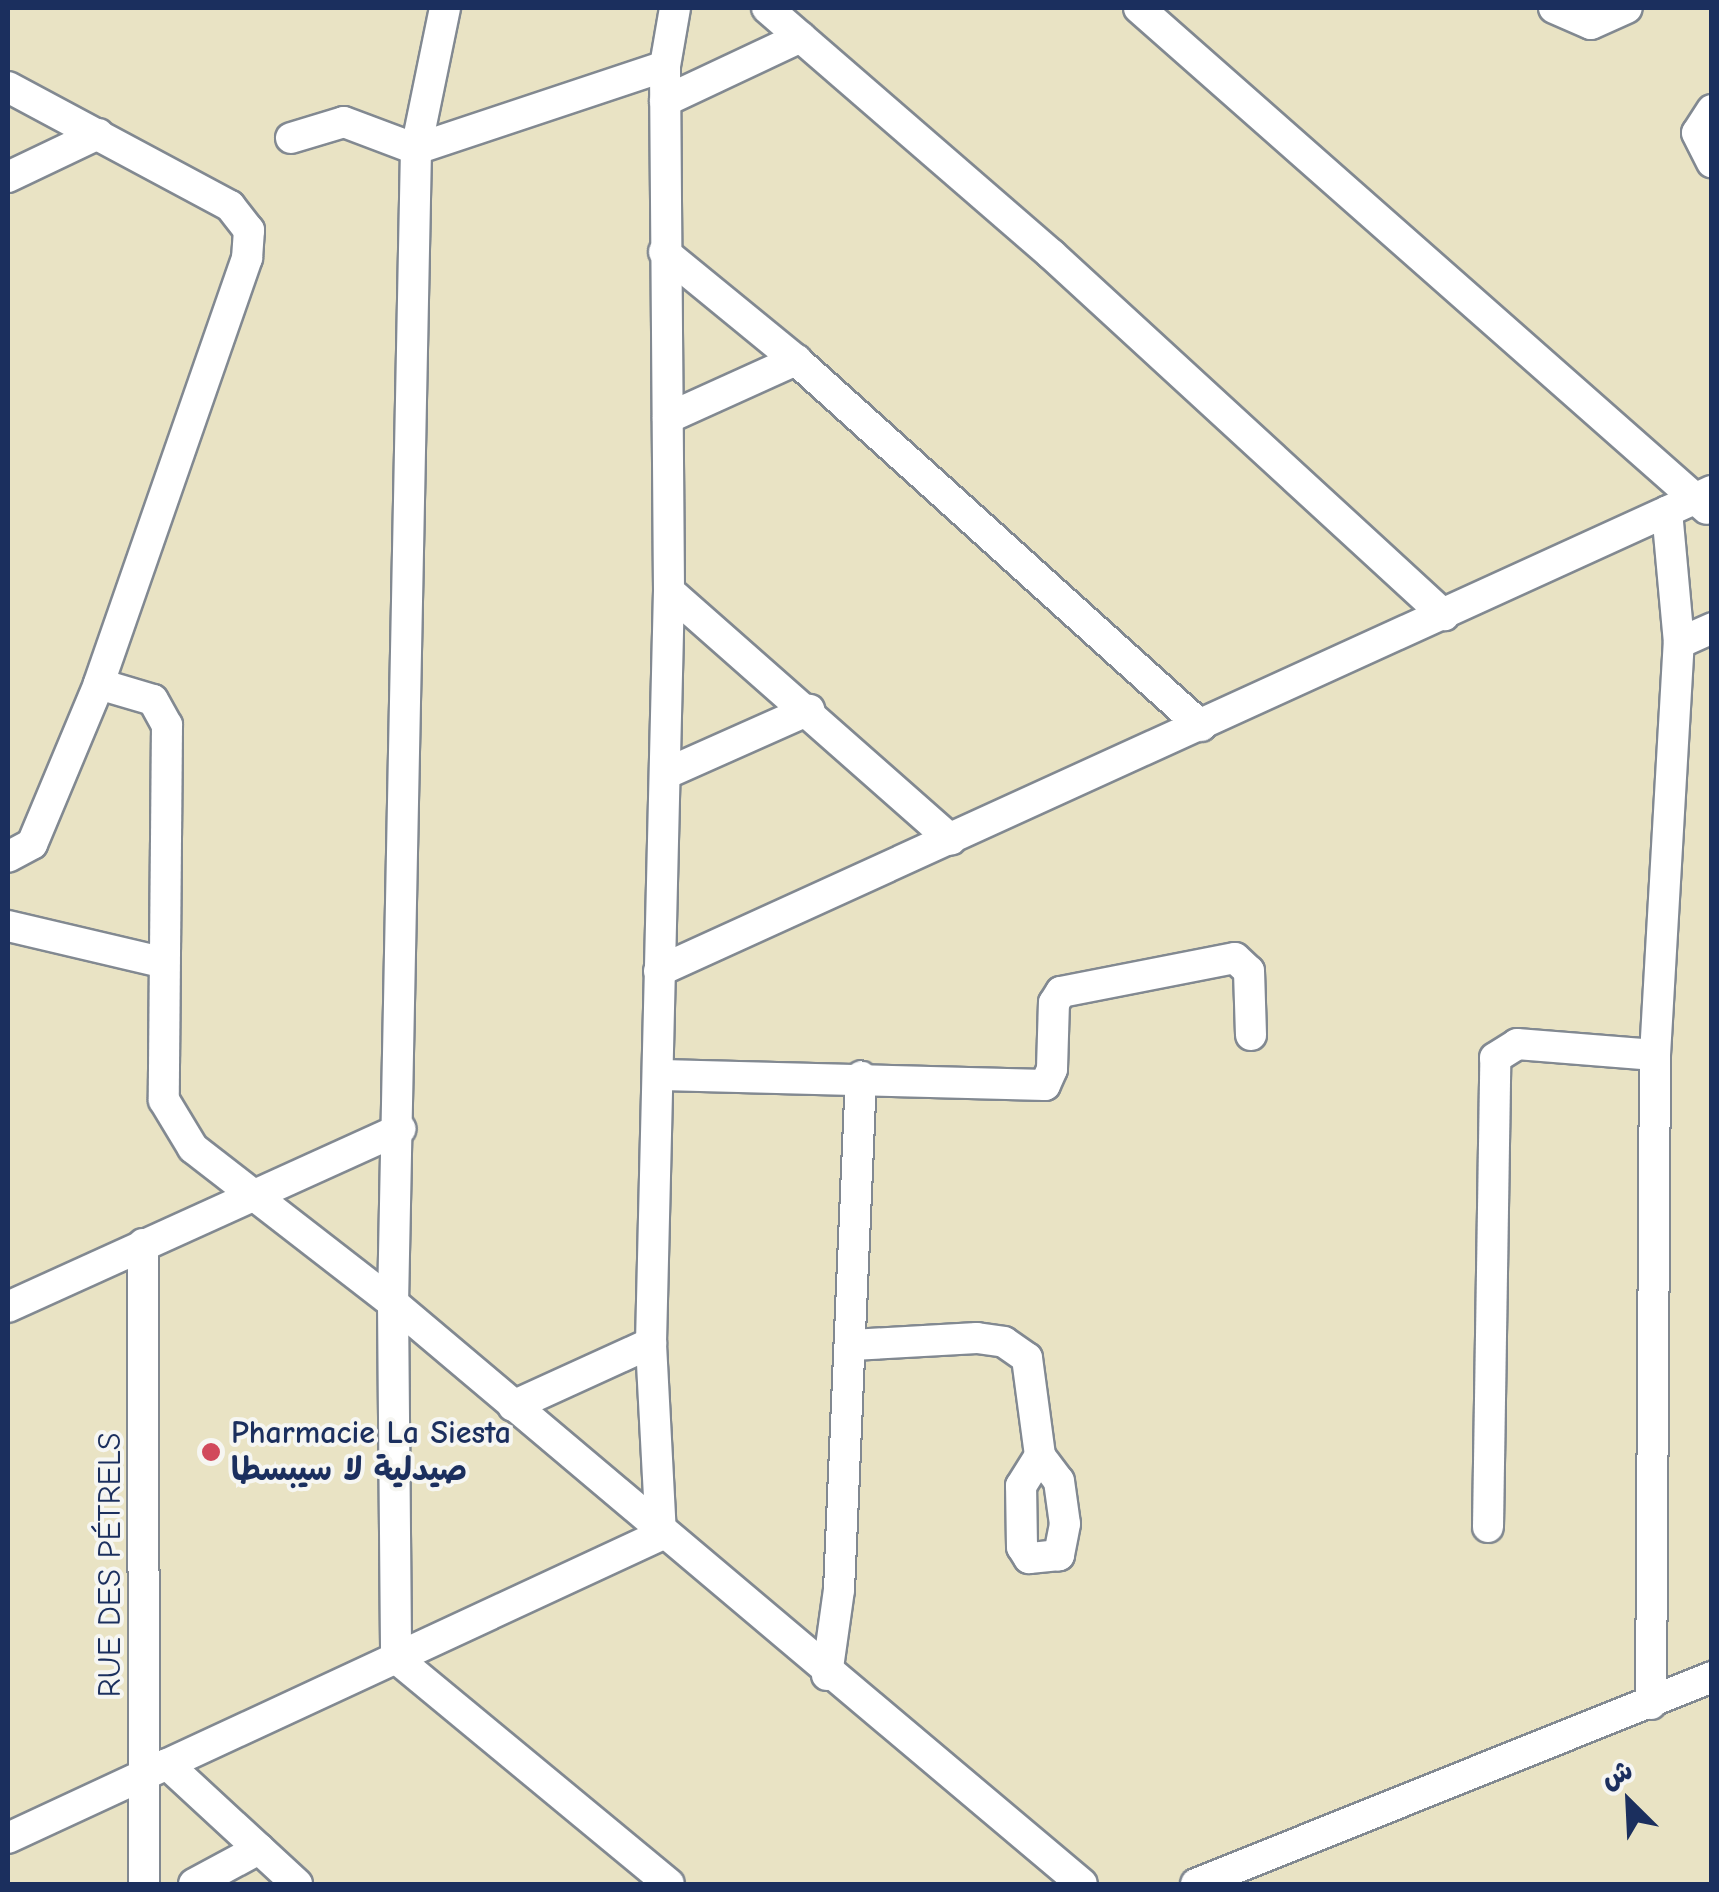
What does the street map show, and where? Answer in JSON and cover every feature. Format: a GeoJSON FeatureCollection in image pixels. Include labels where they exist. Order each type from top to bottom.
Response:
{"type":"FeatureCollection","features":[{"type":"Feature","properties":{"kind":"street"},"geometry":{"type":"LineString","coordinates":[[445,8],[416,148],[400,1128],[393,1303],[396,1658],[670,1884]]}},
{"type":"Feature","properties":{"kind":"street"},"geometry":{"type":"LineString","coordinates":[[661,1536],[651,1343],[662,1075],[659,971],[669,591],[664,101],[665,66],[675,8]]}},
{"type":"Feature","properties":{"kind":"street"},"geometry":{"type":"LineString","coordinates":[[766,8],[1051,254],[1444,615]]}},
{"type":"Feature","properties":{"kind":"street"},"geometry":{"type":"LineString","coordinates":[[1140,8],[1696,503]]}},
{"type":"Feature","properties":{"kind":"street"},"geometry":{"type":"LineString","coordinates":[[1554,8],[1591,24],[1627,8]]}},
{"type":"Feature","properties":{"kind":"street"},"geometry":{"type":"LineString","coordinates":[[664,101],[801,37]]}},
{"type":"Feature","properties":{"kind":"street"},"geometry":{"type":"LineString","coordinates":[[292,138],[344,122],[416,148],[665,66]]}},
{"type":"Feature","properties":{"kind":"street"},"geometry":{"type":"LineString","coordinates":[[8,86],[230,206],[249,230],[247,258],[99,684],[32,844],[8,858]]}},
{"type":"Feature","properties":{"kind":"street"},"geometry":{"type":"LineString","coordinates":[[1712,110],[1697,133],[1712,162]]}},
{"type":"Feature","properties":{"kind":"street"},"geometry":{"type":"LineString","coordinates":[[8,178],[98,134]]}},
{"type":"Feature","properties":{"kind":"street"},"geometry":{"type":"LineString","coordinates":[[664,252],[796,360],[1200,726]]}},
{"type":"Feature","properties":{"kind":"street"},"geometry":{"type":"LineString","coordinates":[[668,418],[796,360]]}},
{"type":"Feature","properties":{"kind":"street"},"geometry":{"type":"LineString","coordinates":[[659,971],[1696,503]]}},
{"type":"Feature","properties":{"kind":"street"},"geometry":{"type":"LineString","coordinates":[[1651,1704],[1655,1056],[1679,643],[1696,503]]}},
{"type":"Feature","properties":{"kind":"street"},"geometry":{"type":"LineString","coordinates":[[669,591],[809,710],[950,840]]}},
{"type":"Feature","properties":{"kind":"street"},"geometry":{"type":"LineString","coordinates":[[1679,643],[1712,628]]}},
{"type":"Feature","properties":{"kind":"street"},"geometry":{"type":"LineString","coordinates":[[99,684],[153,700],[167,726],[161,962],[164,1100],[170,1116],[193,1148],[393,1303],[661,1536],[1082,1884]]}},
{"type":"Feature","properties":{"kind":"street"},"geometry":{"type":"LineString","coordinates":[[665,774],[809,710]]}},
{"type":"Feature","properties":{"kind":"street"},"geometry":{"type":"LineString","coordinates":[[8,926],[161,962]]}},
{"type":"Feature","properties":{"kind":"street"},"geometry":{"type":"LineString","coordinates":[[662,1075],[861,1076],[1044,1086],[1061,992],[1235,958],[1249,971],[1252,1035]]}},
{"type":"Feature","properties":{"kind":"street"},"geometry":{"type":"LineString","coordinates":[[1488,1526],[1495,1058],[1518,1044],[1655,1056]]}},
{"type":"Feature","properties":{"kind":"street"},"geometry":{"type":"LineString","coordinates":[[828,1675],[839,1590],[861,1076]]}},
{"type":"Feature","properties":{"kind":"street"},"geometry":{"type":"LineString","coordinates":[[8,1307],[400,1128]]}},
{"type":"Feature","properties":{"kind":"street","name":"RUE DES PÉTRELS"},"geometry":{"type":"LineString","coordinates":[[142,1244],[157,1769],[144,1884]]}},
{"type":"Feature","properties":{"kind":"street"},"geometry":{"type":"LineString","coordinates":[[852,1345],[977,1338],[1019,1349],[1034,1387],[1040,1456]]}},
{"type":"Feature","properties":{"kind":"street"},"geometry":{"type":"LineString","coordinates":[[513,1406],[651,1343]]}},
{"type":"Feature","properties":{"kind":"street"},"geometry":{"type":"LineString","coordinates":[[8,1838],[661,1536]]}},
{"type":"Feature","properties":{"kind":"street"},"geometry":{"type":"LineString","coordinates":[[1196,1884],[1651,1704],[1712,1676]]}},
{"type":"Feature","properties":{"kind":"street"},"geometry":{"type":"LineString","coordinates":[[157,1769],[296,1884]]}},
{"type":"Feature","properties":{"kind":"street"},"geometry":{"type":"LineString","coordinates":[[194,1884],[259,1850]]}},
{"type":"Feature","properties":{"kind":"place","name":"Pharmacie La Siesta صيدلية لا سيبسطا"},"geometry":{"type":"Point","coordinates":[211,1452]}}]}
